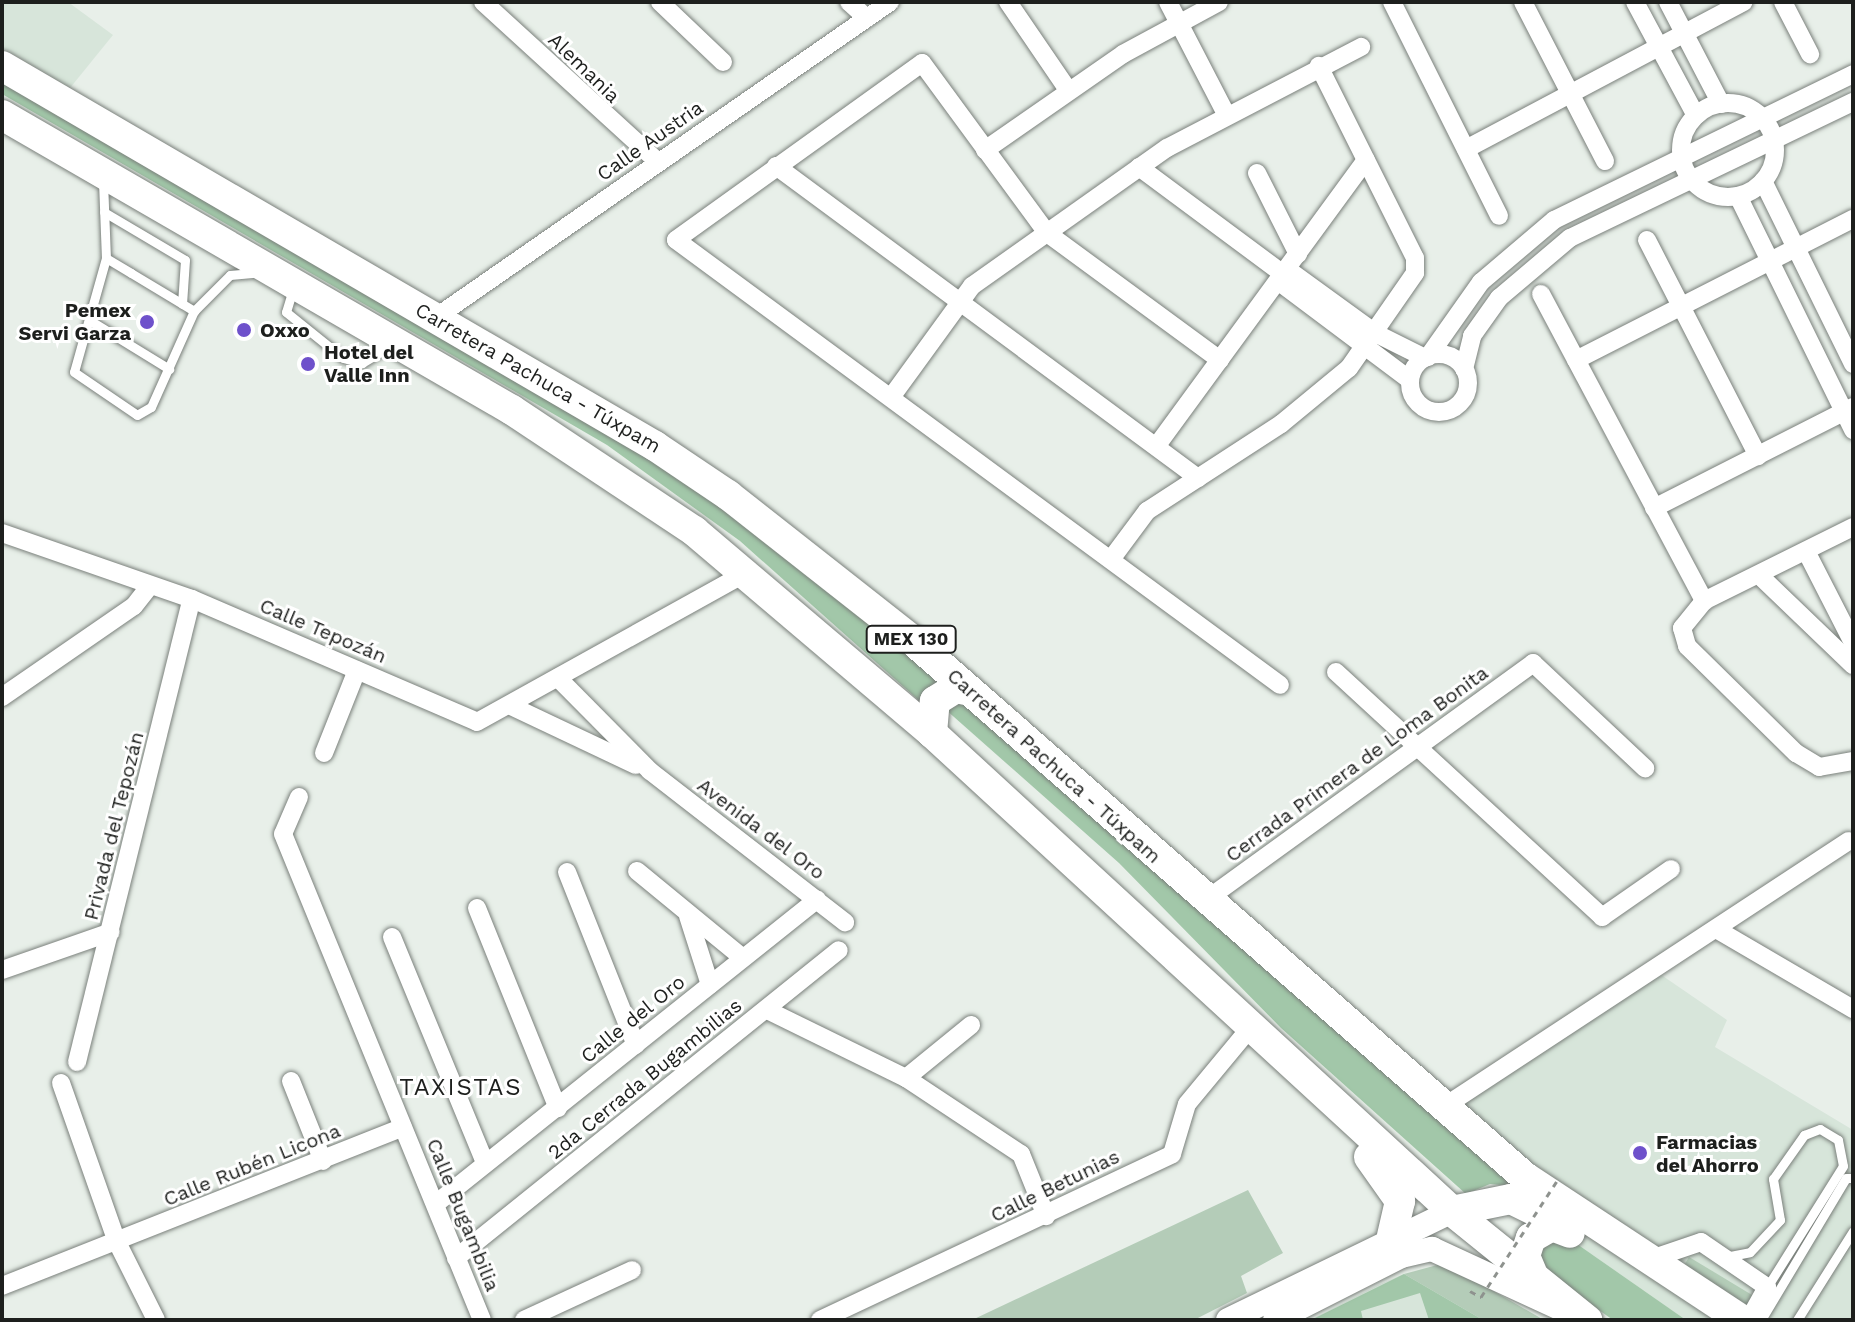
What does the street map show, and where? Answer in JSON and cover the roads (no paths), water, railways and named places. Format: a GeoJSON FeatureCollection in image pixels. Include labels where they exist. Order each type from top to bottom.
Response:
{"type":"FeatureCollection","features":[{"type":"Feature","properties":{"kind":"main road","name":"Carretera Pachuca - Túxpam"},"geometry":{"type":"LineString","coordinates":[[2,66],[435,318],[716,487],[970,691],[1442,1108],[1525,1177],[1742,1320]]}},
{"type":"Feature","properties":{"kind":"main road","name":"Carretera Pachuca - Túxpam"},"geometry":{"type":"LineString","coordinates":[[2,115],[618,476],[748,572],[932,733],[1452,1211],[1584,1318]]}},
{"type":"Feature","properties":{"kind":"main road"},"geometry":{"type":"LineString","coordinates":[[932,733],[935,701],[956,688],[970,691]]}},
{"type":"Feature","properties":{"kind":"main road"},"geometry":{"type":"LineString","coordinates":[[1282,1057],[1305,1096],[1392,1182],[1400,1211],[1397,1247]]}},
{"type":"Feature","properties":{"kind":"main road"},"geometry":{"type":"LineString","coordinates":[[1452,1211],[1511,1199],[1587,1240],[1702,1320]]}},
{"type":"Feature","properties":{"kind":"main road"},"geometry":{"type":"LineString","coordinates":[[1536,1282],[1525,1256],[1536,1232],[1552,1226],[1587,1240]]}},
{"type":"Feature","properties":{"kind":"street","name":"Alemania"},"geometry":{"type":"LineString","coordinates":[[483,2],[658,162]]}},
{"type":"Feature","properties":{"kind":"street"},"geometry":{"type":"LineString","coordinates":[[660,2],[723,62]]}},
{"type":"Feature","properties":{"kind":"street"},"geometry":{"type":"LineString","coordinates":[[849,2],[867,18]]}},
{"type":"Feature","properties":{"kind":"street","name":"Calle Austria"},"geometry":{"type":"LineString","coordinates":[[435,318],[890,2]]}},
{"type":"Feature","properties":{"kind":"street"},"geometry":{"type":"LineString","coordinates":[[1008,2],[1068,90]]}},
{"type":"Feature","properties":{"kind":"street"},"geometry":{"type":"LineString","coordinates":[[1168,2],[1226,114]]}},
{"type":"Feature","properties":{"kind":"street"},"geometry":{"type":"LineString","coordinates":[[985,150],[1068,90],[1219,2]]}},
{"type":"Feature","properties":{"kind":"street"},"geometry":{"type":"LineString","coordinates":[[1392,2],[1499,216]]}},
{"type":"Feature","properties":{"kind":"street"},"geometry":{"type":"LineString","coordinates":[[1523,2],[1605,161]]}},
{"type":"Feature","properties":{"kind":"street"},"geometry":{"type":"LineString","coordinates":[[1635,2],[1696,116]]}},
{"type":"Feature","properties":{"kind":"street"},"geometry":{"type":"LineString","coordinates":[[1668,2],[1721,104],[1762,118],[1773,139],[1774,163],[1763,181],[1738,196],[1715,196],[1691,179],[1682,157],[1696,116],[1721,104]]}},
{"type":"Feature","properties":{"kind":"street"},"geometry":{"type":"LineString","coordinates":[[1466,149],[1744,2]]}},
{"type":"Feature","properties":{"kind":"street"},"geometry":{"type":"LineString","coordinates":[[1783,2],[1810,54]]}},
{"type":"Feature","properties":{"kind":"street"},"geometry":{"type":"LineString","coordinates":[[892,396],[960,300],[1047,233],[1139,167],[1226,114],[1361,47]]}},
{"type":"Feature","properties":{"kind":"street"},"geometry":{"type":"LineString","coordinates":[[1220,360],[1047,233],[922,63],[676,240],[1112,558],[1280,685]]}},
{"type":"Feature","properties":{"kind":"street"},"geometry":{"type":"LineString","coordinates":[[1112,558],[1147,511],[1322,392],[1372,338],[1417,266],[1319,66]]}},
{"type":"Feature","properties":{"kind":"street"},"geometry":{"type":"LineString","coordinates":[[1410,380],[1481,282],[1517,247],[1554,220],[1853,74]]}},
{"type":"Feature","properties":{"kind":"street"},"geometry":{"type":"LineString","coordinates":[[1139,167],[1287,269],[1372,338],[1410,380],[1421,406],[1450,410],[1464,397],[1464,369],[1472,336],[1534,263],[1691,179],[1853,102]]}},
{"type":"Feature","properties":{"kind":"street"},"geometry":{"type":"LineString","coordinates":[[1158,444],[1366,160]]}},
{"type":"Feature","properties":{"kind":"street"},"geometry":{"type":"LineString","coordinates":[[776,166],[1158,444],[1198,478]]}},
{"type":"Feature","properties":{"kind":"street"},"geometry":{"type":"LineString","coordinates":[[1257,173],[1287,269]]}},
{"type":"Feature","properties":{"kind":"street"},"geometry":{"type":"LineString","coordinates":[[1763,181],[1853,364]]}},
{"type":"Feature","properties":{"kind":"street"},"geometry":{"type":"LineString","coordinates":[[1738,196],[1849,410],[1853,430]]}},
{"type":"Feature","properties":{"kind":"street"},"geometry":{"type":"LineString","coordinates":[[1576,360],[1853,219]]}},
{"type":"Feature","properties":{"kind":"street"},"geometry":{"type":"LineString","coordinates":[[1647,240],[1758,456]]}},
{"type":"Feature","properties":{"kind":"street"},"geometry":{"type":"LineString","coordinates":[[1541,294],[1704,601]]}},
{"type":"Feature","properties":{"kind":"street"},"geometry":{"type":"LineString","coordinates":[[1372,338],[1427,357],[1451,357],[1464,369]]}},
{"type":"Feature","properties":{"kind":"street"},"geometry":{"type":"LineString","coordinates":[[1654,508],[1849,410]]}},
{"type":"Feature","properties":{"kind":"street"},"geometry":{"type":"LineString","coordinates":[[1853,527],[1704,601],[1682,628],[1687,646],[1796,753],[1819,767],[1853,761]]}},
{"type":"Feature","properties":{"kind":"street","name":"Calle Tepozán"},"geometry":{"type":"LineString","coordinates":[[2,533],[149,587],[192,599],[477,722],[511,706]]}},
{"type":"Feature","properties":{"kind":"street"},"geometry":{"type":"LineString","coordinates":[[1806,551],[1853,643]]}},
{"type":"Feature","properties":{"kind":"street"},"geometry":{"type":"LineString","coordinates":[[511,706],[748,572]]}},
{"type":"Feature","properties":{"kind":"street"},"geometry":{"type":"LineString","coordinates":[[1759,575],[1853,665]]}},
{"type":"Feature","properties":{"kind":"street"},"geometry":{"type":"LineString","coordinates":[[2,697],[134,606],[149,587]]}},
{"type":"Feature","properties":{"kind":"street","name":"Privada del Tepozán"},"geometry":{"type":"LineString","coordinates":[[77,1062],[192,599]]}},
{"type":"Feature","properties":{"kind":"street","name":"Cerrada Primera de Loma Bonita"},"geometry":{"type":"LineString","coordinates":[[1206,900],[1533,663],[1645,768]]}},
{"type":"Feature","properties":{"kind":"street"},"geometry":{"type":"LineString","coordinates":[[324,753],[357,670]]}},
{"type":"Feature","properties":{"kind":"street"},"geometry":{"type":"LineString","coordinates":[[1336,672],[1602,917],[1671,869]]}},
{"type":"Feature","properties":{"kind":"street","name":"Avenida del Oro"},"geometry":{"type":"LineString","coordinates":[[558,678],[650,771],[845,922]]}},
{"type":"Feature","properties":{"kind":"street","name":"Avenida del Oro"},"geometry":{"type":"LineString","coordinates":[[511,706],[650,771]]}},
{"type":"Feature","properties":{"kind":"street","name":"Calle Bugambilia"},"geometry":{"type":"LineString","coordinates":[[299,797],[283,834],[403,1127],[438,1202],[456,1258],[482,1320]]}},
{"type":"Feature","properties":{"kind":"street"},"geometry":{"type":"LineString","coordinates":[[1442,1108],[1848,841]]}},
{"type":"Feature","properties":{"kind":"street"},"geometry":{"type":"LineString","coordinates":[[637,871],[688,916],[743,958]]}},
{"type":"Feature","properties":{"kind":"street"},"geometry":{"type":"LineString","coordinates":[[567,872],[636,1045]]}},
{"type":"Feature","properties":{"kind":"street","name":"Calle del Oro"},"geometry":{"type":"LineString","coordinates":[[438,1202],[817,899]]}},
{"type":"Feature","properties":{"kind":"street"},"geometry":{"type":"LineString","coordinates":[[477,908],[558,1108]]}},
{"type":"Feature","properties":{"kind":"street"},"geometry":{"type":"LineString","coordinates":[[688,916],[710,985]]}},
{"type":"Feature","properties":{"kind":"street"},"geometry":{"type":"LineString","coordinates":[[1716,929],[1853,1009]]}},
{"type":"Feature","properties":{"kind":"street"},"geometry":{"type":"LineString","coordinates":[[2,970],[111,932]]}},
{"type":"Feature","properties":{"kind":"street"},"geometry":{"type":"LineString","coordinates":[[392,937],[480,1166]]}},
{"type":"Feature","properties":{"kind":"street"},"geometry":{"type":"LineString","coordinates":[[767,1010],[839,950]]}},
{"type":"Feature","properties":{"kind":"street","name":"2da Cerrada Bugambilias"},"geometry":{"type":"LineString","coordinates":[[456,1258],[767,1010],[906,1078],[1021,1154],[1046,1216]]}},
{"type":"Feature","properties":{"kind":"street"},"geometry":{"type":"LineString","coordinates":[[906,1078],[971,1025]]}},
{"type":"Feature","properties":{"kind":"street","name":"Calle Betunias"},"geometry":{"type":"LineString","coordinates":[[820,1320],[1172,1154],[1187,1104],[1250,1028]]}},
{"type":"Feature","properties":{"kind":"street"},"geometry":{"type":"LineString","coordinates":[[291,1081],[323,1161]]}},
{"type":"Feature","properties":{"kind":"street"},"geometry":{"type":"LineString","coordinates":[[61,1083],[117,1242],[156,1320]]}},
{"type":"Feature","properties":{"kind":"street","name":"Calle Rubén Licona"},"geometry":{"type":"LineString","coordinates":[[2,1286],[403,1127]]}},
{"type":"Feature","properties":{"kind":"street","name":"Calle del Oro"},"geometry":{"type":"LineString","coordinates":[[429,1181],[480,1166]]}},
{"type":"Feature","properties":{"kind":"street"},"geometry":{"type":"LineString","coordinates":[[1275,1320],[1452,1211]]}},
{"type":"Feature","properties":{"kind":"street"},"geometry":{"type":"LineString","coordinates":[[1648,1260],[1701,1242],[1767,1287],[1749,1320]]}},
{"type":"Feature","properties":{"kind":"street"},"geometry":{"type":"LineString","coordinates":[[1228,1320],[1397,1247],[1432,1249],[1455,1255],[1540,1305],[1584,1318]]}},
{"type":"Feature","properties":{"kind":"street"},"geometry":{"type":"LineString","coordinates":[[524,1320],[632,1270]]}},
{"type":"Feature","properties":{"kind":"lane"},"geometry":{"type":"LineString","coordinates":[[103,173],[106,258],[91,321],[74,372],[137,415],[151,407],[194,311],[230,275],[285,281]]}},
{"type":"Feature","properties":{"kind":"lane"},"geometry":{"type":"LineString","coordinates":[[104,212],[185,260],[182,304]]}},
{"type":"Feature","properties":{"kind":"lane"},"geometry":{"type":"LineString","coordinates":[[106,258],[194,311]]}},
{"type":"Feature","properties":{"kind":"lane"},"geometry":{"type":"LineString","coordinates":[[91,321],[169,369]]}},
{"type":"Feature","properties":{"kind":"lane"},"geometry":{"type":"LineString","coordinates":[[1724,1257],[1750,1252],[1780,1220],[1773,1179],[1804,1135],[1820,1129],[1838,1140],[1843,1166],[1767,1287]]}},
{"type":"Feature","properties":{"kind":"lane"},"geometry":{"type":"LineString","coordinates":[[1761,1320],[1846,1178],[1853,1178]]}},
{"type":"Feature","properties":{"kind":"lane"},"geometry":{"type":"LineString","coordinates":[[1797,1320],[1853,1231]]}},
{"type":"Feature","properties":{"kind":"place","name":"Pemex Servi Garza"},"geometry":{"type":"Point","coordinates":[147,322]}},
{"type":"Feature","properties":{"kind":"place","name":"Oxxo"},"geometry":{"type":"Point","coordinates":[244,330]}},
{"type":"Feature","properties":{"kind":"place","name":"Hotel del Valle Inn"},"geometry":{"type":"Point","coordinates":[308,364]}},
{"type":"Feature","properties":{"kind":"place","name":"Farmacias del Ahorro"},"geometry":{"type":"Point","coordinates":[1640,1153]}},
{"type":"Feature","properties":{"kind":"district","name":"TAXISTAS"},"geometry":{"type":"Point","coordinates":[461,1088]}}]}
